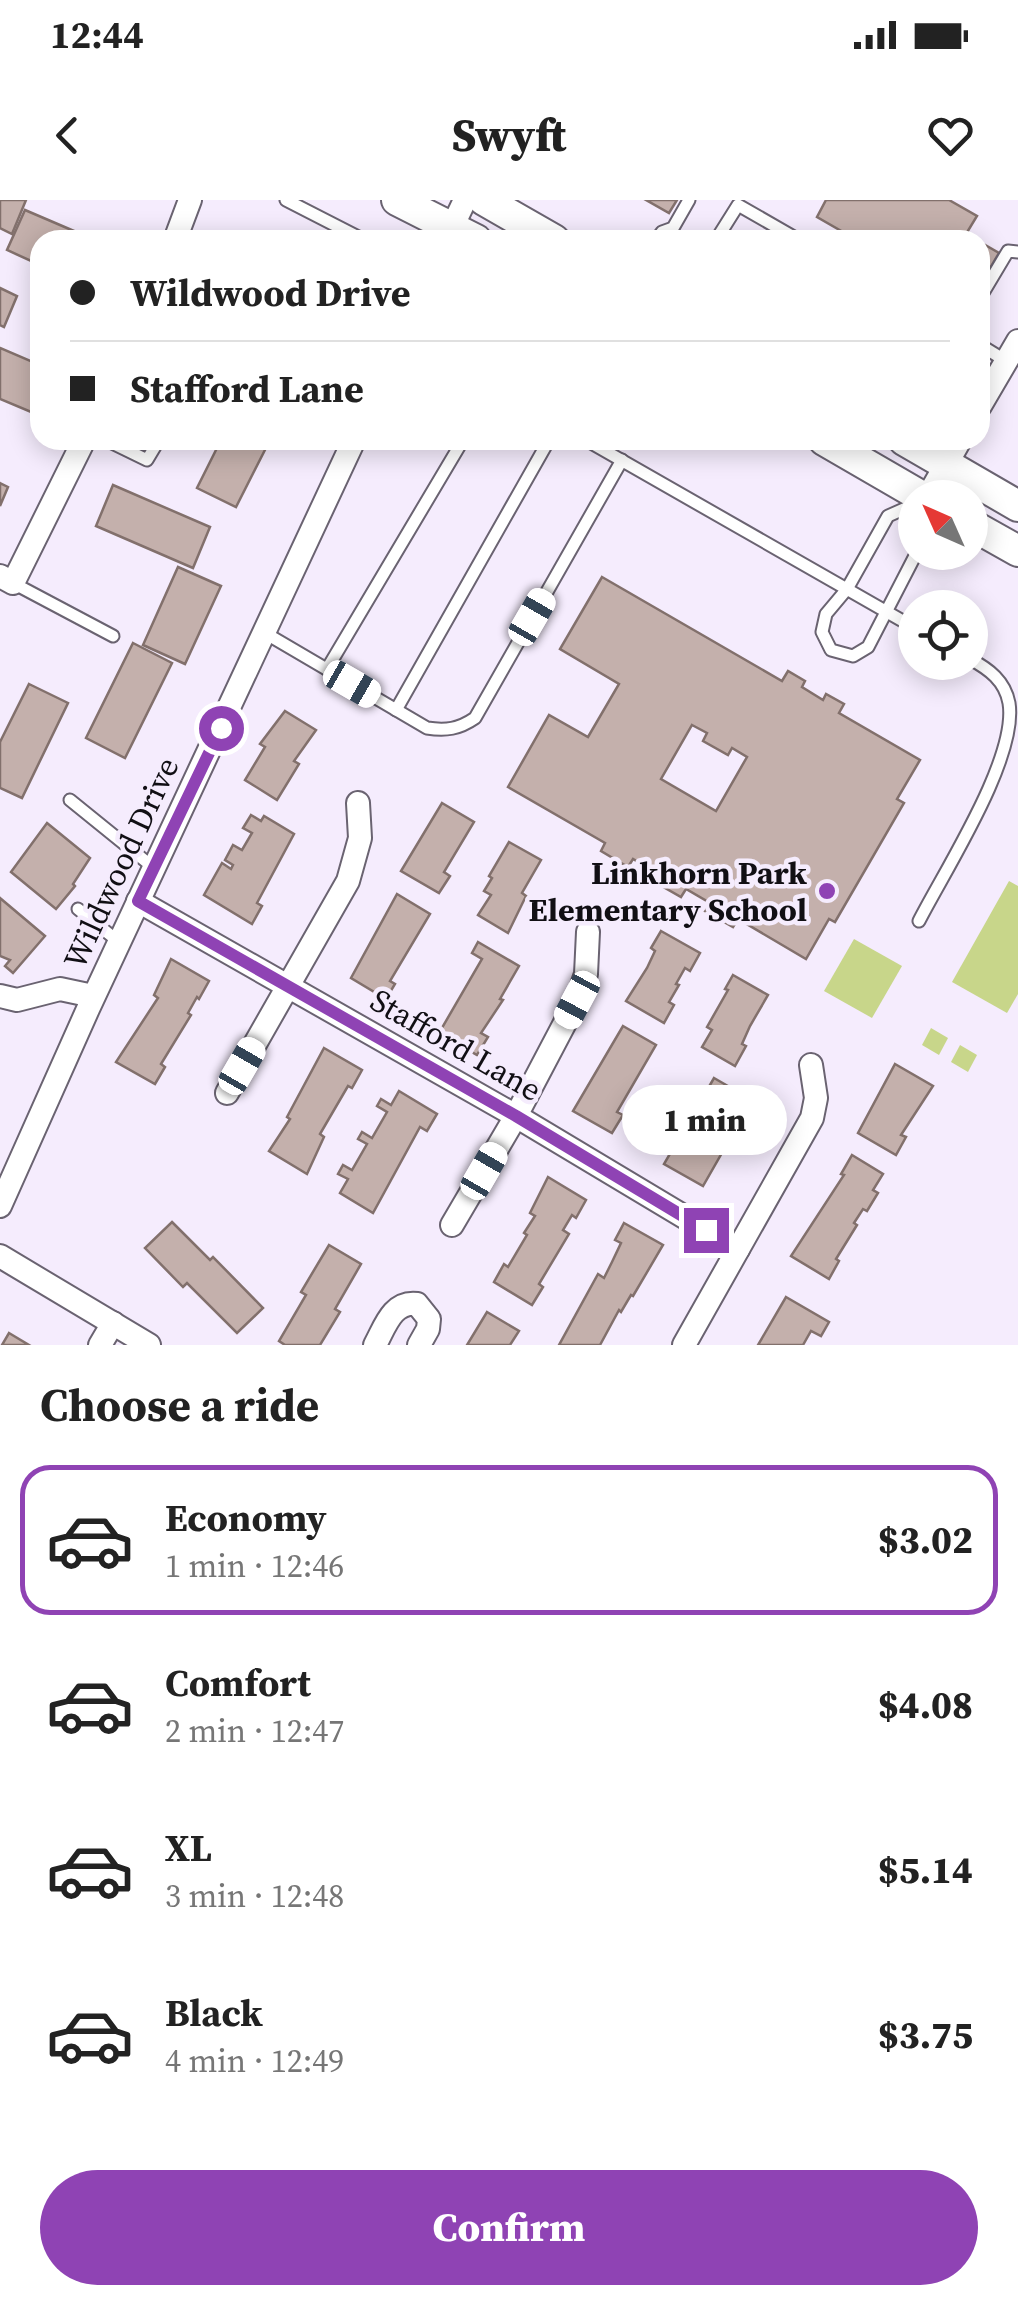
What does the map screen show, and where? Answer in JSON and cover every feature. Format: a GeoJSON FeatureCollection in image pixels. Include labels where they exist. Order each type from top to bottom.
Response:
{"type":"FeatureCollection","features":[{"type":"Feature","properties":{"kind":"main road"},"geometry":{"type":"LineString","coordinates":[[484,200],[536,230]]}},
{"type":"Feature","properties":{"kind":"main road"},"geometry":{"type":"LineString","coordinates":[[401,201],[460,227]]}},
{"type":"Feature","properties":{"kind":"main road"},"geometry":{"type":"LineString","coordinates":[[842,450],[898,482]]}},
{"type":"Feature","properties":{"kind":"main road"},"geometry":{"type":"LineString","coordinates":[[953,452],[1018,506]]}},
{"type":"Feature","properties":{"kind":"main road"},"geometry":{"type":"LineString","coordinates":[[988,534],[1018,552]]}},
{"type":"Feature","properties":{"kind":"street"},"geometry":{"type":"LineString","coordinates":[[179,230],[190,200]]}},
{"type":"Feature","properties":{"kind":"street"},"geometry":{"type":"LineString","coordinates":[[990,389],[1012,351]]}},
{"type":"Feature","properties":{"kind":"street"},"geometry":{"type":"LineString","coordinates":[[6,580],[78,450]]}},
{"type":"Feature","properties":{"kind":"street","name":"Wildwood Drive"},"geometry":{"type":"LineString","coordinates":[[0,1206],[93,996],[349,450]]}},
{"type":"Feature","properties":{"kind":"street"},"geometry":{"type":"LineString","coordinates":[[937,480],[953,452]]}},
{"type":"Feature","properties":{"kind":"street"},"geometry":{"type":"LineString","coordinates":[[227,1092],[348,881],[360,838],[358,803]]}},
{"type":"Feature","properties":{"kind":"street","name":"Stafford Lane"},"geometry":{"type":"LineString","coordinates":[[138,901],[516,1116],[738,1250]]}},
{"type":"Feature","properties":{"kind":"street"},"geometry":{"type":"LineString","coordinates":[[452,1225],[516,1116],[577,1000],[586,974],[588,932]]}},
{"type":"Feature","properties":{"kind":"street"},"geometry":{"type":"LineString","coordinates":[[0,996],[17,1000],[60,990],[93,996]]}},
{"type":"Feature","properties":{"kind":"street"},"geometry":{"type":"LineString","coordinates":[[684,1345],[812,1118],[816,1098],[811,1065]]}},
{"type":"Feature","properties":{"kind":"street"},"geometry":{"type":"LineString","coordinates":[[0,1256],[144,1344]]}},
{"type":"Feature","properties":{"kind":"street"},"geometry":{"type":"LineString","coordinates":[[374,1345],[397,1307],[406,1303],[416,1304],[428,1319],[428,1329],[419,1345]]}},
{"type":"Feature","properties":{"kind":"street"},"geometry":{"type":"LineString","coordinates":[[100,1345],[112,1323]]}},
{"type":"Feature","properties":{"kind":"lane"},"geometry":{"type":"LineString","coordinates":[[286,200],[344,230]]}},
{"type":"Feature","properties":{"kind":"lane"},"geometry":{"type":"LineString","coordinates":[[668,230],[673,228],[689,200]]}},
{"type":"Feature","properties":{"kind":"lane"},"geometry":{"type":"LineString","coordinates":[[722,230],[740,202],[784,230]]}},
{"type":"Feature","properties":{"kind":"lane"},"geometry":{"type":"LineString","coordinates":[[990,281],[1008,251],[1018,252]]}},
{"type":"Feature","properties":{"kind":"lane"},"geometry":{"type":"LineString","coordinates":[[126,450],[147,460],[153,450]]}},
{"type":"Feature","properties":{"kind":"lane"},"geometry":{"type":"LineString","coordinates":[[327,670],[457,450]]}},
{"type":"Feature","properties":{"kind":"lane"},"geometry":{"type":"LineString","coordinates":[[396,710],[543,450]]}},
{"type":"Feature","properties":{"kind":"lane"},"geometry":{"type":"LineString","coordinates":[[604,450],[898,618]]}},
{"type":"Feature","properties":{"kind":"lane"},"geometry":{"type":"LineString","coordinates":[[265,634],[427,728],[443,731],[462,726],[474,718],[622,460]]}},
{"type":"Feature","properties":{"kind":"lane"},"geometry":{"type":"LineString","coordinates":[[898,512],[888,516],[847,588],[826,614],[822,632],[831,650],[853,656],[868,648],[907,570]]}},
{"type":"Feature","properties":{"kind":"lane"},"geometry":{"type":"LineString","coordinates":[[6,580],[113,636]]}},
{"type":"Feature","properties":{"kind":"lane"},"geometry":{"type":"LineString","coordinates":[[918,921],[999,766],[1007,738],[1010,720],[1002,685],[988,669]]}},
{"type":"Feature","properties":{"kind":"lane"},"geometry":{"type":"LineString","coordinates":[[70,800],[154,868]]}},
{"type":"Feature","properties":{"kind":"lane"},"geometry":{"type":"LineString","coordinates":[[78,909],[119,942]]}},
{"type":"Feature","properties":{"kind":"green space"},"geometry":{"type":"Polygon","coordinates":[[[1009,881],[1018,886],[1018,994],[1007,1013],[952,982],[1009,881]]]}},
{"type":"Feature","properties":{"kind":"green space"},"geometry":{"type":"Polygon","coordinates":[[[854,939],[902,966],[872,1018],[824,991],[854,939]]]}},
{"type":"Feature","properties":{"kind":"green space"},"geometry":{"type":"Polygon","coordinates":[[[931,1028],[948,1038],[939,1055],[922,1045],[931,1028]]]}},
{"type":"Feature","properties":{"kind":"green space"},"geometry":{"type":"Polygon","coordinates":[[[960,1045],[977,1055],[968,1072],[951,1062],[960,1045]]]}},
{"type":"Feature","properties":{"kind":"building"},"geometry":{"type":"Polygon","coordinates":[[[0,200],[26,200],[12,234],[0,228],[0,200]]]}},
{"type":"Feature","properties":{"kind":"building"},"geometry":{"type":"Polygon","coordinates":[[[646,200],[677,200],[669,213],[646,200]]]}},
{"type":"Feature","properties":{"kind":"building"},"geometry":{"type":"Polygon","coordinates":[[[826,200],[949,200],[977,216],[968,230],[840,230],[817,217],[826,200]]]}},
{"type":"Feature","properties":{"kind":"building"},"geometry":{"type":"Polygon","coordinates":[[[25,210],[72,230],[30,230],[30,260],[7,250],[25,210]]]}},
{"type":"Feature","properties":{"kind":"building"},"geometry":{"type":"Polygon","coordinates":[[[990,248],[999,253],[990,268],[990,248]]]}},
{"type":"Feature","properties":{"kind":"building"},"geometry":{"type":"Polygon","coordinates":[[[0,288],[17,296],[4,327],[0,325],[0,288]]]}},
{"type":"Feature","properties":{"kind":"building"},"geometry":{"type":"Polygon","coordinates":[[[0,348],[30,361],[30,412],[0,399],[0,348]]]}},
{"type":"Feature","properties":{"kind":"building"},"geometry":{"type":"Polygon","coordinates":[[[216,450],[265,450],[236,507],[197,488],[216,450]]]}},
{"type":"Feature","properties":{"kind":"building"},"geometry":{"type":"Polygon","coordinates":[[[0,483],[8,487],[0,506],[0,483]]]}},
{"type":"Feature","properties":{"kind":"building"},"geometry":{"type":"Polygon","coordinates":[[[113,485],[210,527],[193,568],[96,526],[113,485]]]}},
{"type":"Feature","properties":{"kind":"building"},"geometry":{"type":"Polygon","coordinates":[[[178,567],[221,586],[185,664],[143,645],[178,567]]]}},
{"type":"Feature","properties":{"kind":"building"},"geometry":{"type":"Polygon","coordinates":[[[602,577],[782,681],[788,671],[805,681],[802,687],[823,700],[826,694],[844,704],[839,713],[920,760],[897,799],[904,803],[835,922],[829,919],[806,959],[738,919],[733,927],[705,911],[710,903],[686,889],[681,897],[653,881],[658,874],[633,859],[628,867],[601,851],[605,843],[508,787],[549,715],[588,737],[619,684],[560,649],[602,577]],[[692,725],[661,779],[716,811],[747,757],[732,748],[728,755],[703,741],[707,733],[692,725]]]}},
{"type":"Feature","properties":{"kind":"building"},"geometry":{"type":"Polygon","coordinates":[[[133,643],[172,663],[125,758],[86,738],[133,643]]]}},
{"type":"Feature","properties":{"kind":"building"},"geometry":{"type":"Polygon","coordinates":[[[29,684],[68,703],[22,798],[0,788],[0,742],[29,684]]]}},
{"type":"Feature","properties":{"kind":"building"},"geometry":{"type":"Polygon","coordinates":[[[285,711],[316,730],[294,761],[299,764],[277,800],[245,780],[265,747],[260,744],[285,711]]]}},
{"type":"Feature","properties":{"kind":"building"},"geometry":{"type":"Polygon","coordinates":[[[442,803],[474,822],[444,872],[450,876],[439,893],[401,871],[442,803]]]}},
{"type":"Feature","properties":{"kind":"building"},"geometry":{"type":"Polygon","coordinates":[[[251,815],[261,821],[264,816],[294,834],[257,903],[262,906],[252,924],[204,895],[222,863],[231,869],[233,865],[225,860],[233,845],[242,850],[252,833],[243,828],[251,815]]]}},
{"type":"Feature","properties":{"kind":"building"},"geometry":{"type":"Polygon","coordinates":[[[47,823],[90,858],[75,886],[56,909],[11,872],[47,823]]]}},
{"type":"Feature","properties":{"kind":"building"},"geometry":{"type":"Polygon","coordinates":[[[509,842],[541,860],[522,893],[526,896],[508,933],[478,915],[491,895],[484,891],[492,878],[489,876],[509,842]]]}},
{"type":"Feature","properties":{"kind":"building"},"geometry":{"type":"Polygon","coordinates":[[[397,894],[430,914],[390,981],[395,984],[386,999],[351,978],[397,894]]]}},
{"type":"Feature","properties":{"kind":"building"},"geometry":{"type":"Polygon","coordinates":[[[0,898],[45,936],[13,973],[5,966],[10,960],[0,956],[0,898]]]}},
{"type":"Feature","properties":{"kind":"building"},"geometry":{"type":"Polygon","coordinates":[[[661,931],[700,953],[690,971],[685,968],[676,984],[679,985],[669,1002],[674,1005],[664,1023],[626,1001],[647,968],[655,951],[651,948],[661,931]]]}},
{"type":"Feature","properties":{"kind":"building"},"geometry":{"type":"Polygon","coordinates":[[[478,942],[519,966],[481,1033],[488,1037],[477,1055],[439,1033],[482,959],[472,953],[478,942]]]}},
{"type":"Feature","properties":{"kind":"building"},"geometry":{"type":"Polygon","coordinates":[[[171,959],[209,981],[161,1064],[165,1067],[155,1084],[116,1062],[158,998],[154,995],[171,959]]]}},
{"type":"Feature","properties":{"kind":"building"},"geometry":{"type":"Polygon","coordinates":[[[733,975],[768,995],[750,1026],[742,1044],[746,1046],[735,1066],[702,1047],[712,1030],[707,1027],[733,975]]]}},
{"type":"Feature","properties":{"kind":"building"},"geometry":{"type":"Polygon","coordinates":[[[623,1026],[656,1045],[617,1112],[623,1115],[612,1133],[573,1111],[623,1026]]]}},
{"type":"Feature","properties":{"kind":"building"},"geometry":{"type":"Polygon","coordinates":[[[324,1048],[362,1070],[320,1134],[324,1137],[307,1174],[269,1151],[290,1119],[287,1117],[324,1048]]]}},
{"type":"Feature","properties":{"kind":"building"},"geometry":{"type":"Polygon","coordinates":[[[895,1064],[933,1086],[901,1135],[906,1137],[896,1155],[858,1133],[895,1064]]]}},
{"type":"Feature","properties":{"kind":"building"},"geometry":{"type":"Polygon","coordinates":[[[714,1078],[752,1100],[719,1149],[723,1151],[703,1186],[664,1164],[675,1145],[681,1149],[696,1113],[700,1115],[709,1100],[703,1097],[714,1078]]]}},
{"type":"Feature","properties":{"kind":"building"},"geometry":{"type":"Polygon","coordinates":[[[399,1091],[437,1114],[427,1131],[420,1127],[373,1213],[340,1193],[348,1179],[338,1174],[343,1165],[352,1170],[367,1144],[358,1139],[362,1132],[372,1138],[387,1112],[377,1106],[381,1099],[391,1105],[399,1091]]]}},
{"type":"Feature","properties":{"kind":"building"},"geometry":{"type":"Polygon","coordinates":[[[852,1155],[883,1174],[873,1190],[878,1193],[854,1223],[857,1225],[829,1279],[791,1256],[844,1175],[841,1174],[852,1155]]]}},
{"type":"Feature","properties":{"kind":"building"},"geometry":{"type":"Polygon","coordinates":[[[548,1177],[586,1200],[576,1218],[572,1215],[563,1230],[569,1234],[539,1284],[543,1287],[532,1305],[494,1282],[527,1235],[524,1233],[535,1216],[530,1213],[548,1177]]]}},
{"type":"Feature","properties":{"kind":"building"},"geometry":{"type":"Polygon","coordinates":[[[172,1222],[263,1308],[237,1333],[145,1248],[172,1222]]]}},
{"type":"Feature","properties":{"kind":"building"},"geometry":{"type":"Polygon","coordinates":[[[624,1223],[663,1245],[600,1345],[559,1345],[598,1274],[604,1278],[621,1243],[615,1240],[624,1223]]]}},
{"type":"Feature","properties":{"kind":"building"},"geometry":{"type":"Polygon","coordinates":[[[329,1245],[361,1264],[335,1309],[340,1312],[320,1345],[285,1345],[279,1341],[306,1295],[301,1292],[329,1245]]]}},
{"type":"Feature","properties":{"kind":"building"},"geometry":{"type":"Polygon","coordinates":[[[786,1297],[829,1322],[821,1336],[811,1331],[803,1345],[758,1345],[786,1297]]]}},
{"type":"Feature","properties":{"kind":"building"},"geometry":{"type":"Polygon","coordinates":[[[487,1312],[519,1331],[510,1345],[467,1345],[487,1312]]]}},
{"type":"Feature","properties":{"kind":"building"},"geometry":{"type":"Polygon","coordinates":[[[9,1333],[29,1345],[2,1345],[9,1333]]]}},
{"type":"Feature","properties":{"kind":"place","name":"Linkhorn Park Elementary School"},"geometry":{"type":"Point","coordinates":[827,891]}},
{"type":"Feature","properties":{"kind":"route"},"geometry":{"type":"LineString","coordinates":[[221,728],[138,901],[516,1116],[706,1230]]}}]}
